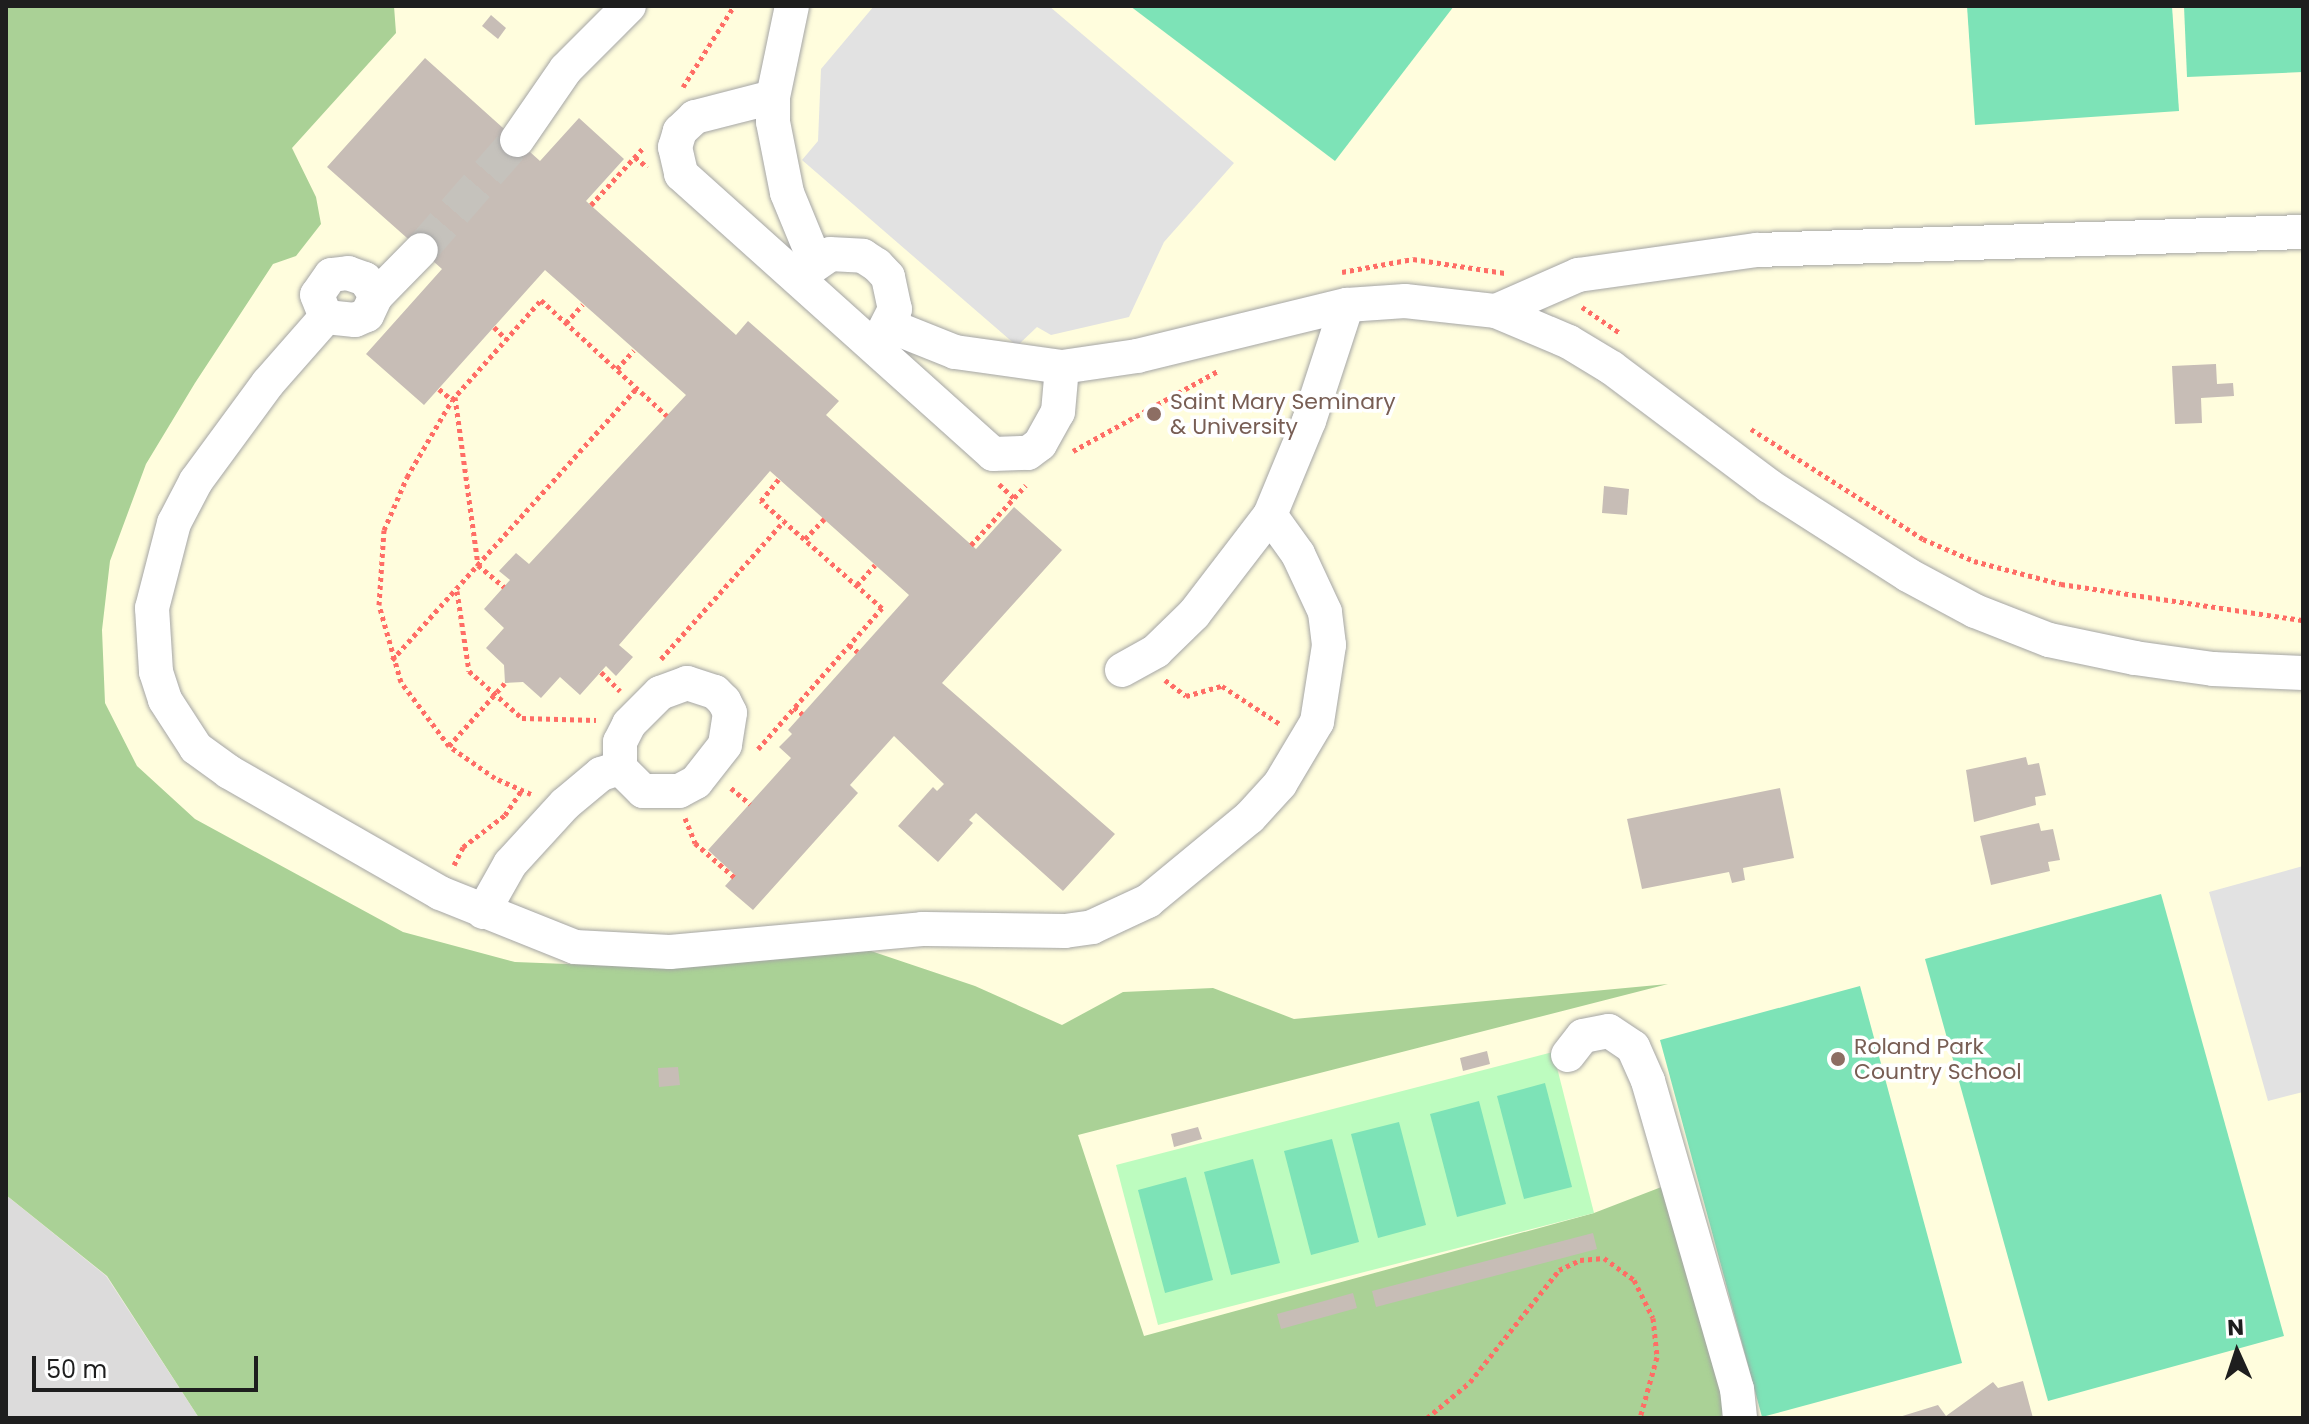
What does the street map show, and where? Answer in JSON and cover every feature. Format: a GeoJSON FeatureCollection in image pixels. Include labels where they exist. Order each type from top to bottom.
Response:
{"type":"FeatureCollection","features":[{"type":"Feature","properties":{"kind":"lane"},"geometry":{"type":"LineString","coordinates":[[517,140],[566,69],[629,6]]}},
{"type":"Feature","properties":{"kind":"lane"},"geometry":{"type":"LineString","coordinates":[[792,6],[773,97],[787,193],[806,269]]}},
{"type":"Feature","properties":{"kind":"lane"},"geometry":{"type":"LineString","coordinates":[[773,97],[695,117],[680,131],[676,159],[681,174],[806,269],[883,335],[993,454],[1010,457],[1028,453],[1052,429],[1062,367]]}},
{"type":"Feature","properties":{"kind":"lane"},"geometry":{"type":"LineString","coordinates":[[1496,311],[1578,275],[1757,250],[2303,232]]}},
{"type":"Feature","properties":{"kind":"lane"},"geometry":{"type":"LineString","coordinates":[[421,250],[376,296],[367,315],[355,320],[326,317],[268,383],[196,481],[174,523],[152,608],[156,672],[179,728],[229,772],[483,912],[575,947],[670,952],[922,929],[1065,931],[1116,917],[1174,882],[1250,817],[1280,784],[1317,722],[1329,645],[1325,612],[1298,554],[1270,515]]}},
{"type":"Feature","properties":{"kind":"lane"},"geometry":{"type":"LineString","coordinates":[[806,269],[846,252],[877,265],[894,293],[883,335]]}},
{"type":"Feature","properties":{"kind":"lane"},"geometry":{"type":"LineString","coordinates":[[883,335],[955,352],[1062,367],[1137,356],[1347,305],[1405,301],[1496,311],[1569,342],[1612,368],[1769,486],[1908,575],[1975,611],[2049,640],[2135,658],[2213,669],[2303,673]]}},
{"type":"Feature","properties":{"kind":"lane"},"geometry":{"type":"LineString","coordinates":[[1122,670],[1156,651],[1194,614],[1270,515],[1309,421],[1347,305]]}},
{"type":"Feature","properties":{"kind":"lane"},"geometry":{"type":"LineString","coordinates":[[483,912],[510,864],[565,804],[601,774],[620,768]]}},
{"type":"Feature","properties":{"kind":"lane"},"geometry":{"type":"LineString","coordinates":[[1568,1055],[1583,1036],[1609,1031],[1633,1047],[1661,1125],[1737,1389],[1740,1418]]}},
{"type":"Feature","properties":{"kind":"path"},"geometry":{"type":"LineString","coordinates":[[538,797],[521,791],[449,746],[415,704],[392,660],[379,605],[384,530],[407,477],[453,398],[541,300],[667,416]]}},
{"type":"Feature","properties":{"kind":"path"},"geometry":{"type":"LineString","coordinates":[[1570,300],[1628,338]]}},
{"type":"Feature","properties":{"kind":"path"},"geometry":{"type":"LineString","coordinates":[[566,323],[583,304]]}},
{"type":"Feature","properties":{"kind":"path"},"geometry":{"type":"LineString","coordinates":[[494,327],[506,339]]}},
{"type":"Feature","properties":{"kind":"path"},"geometry":{"type":"LineString","coordinates":[[617,369],[634,350]]}},
{"type":"Feature","properties":{"kind":"path"},"geometry":{"type":"LineString","coordinates":[[1069,453],[1221,369]]}},
{"type":"Feature","properties":{"kind":"path"},"geometry":{"type":"LineString","coordinates":[[392,660],[637,388]]}},
{"type":"Feature","properties":{"kind":"path"},"geometry":{"type":"LineString","coordinates":[[439,389],[453,398],[478,565],[504,587]]}},
{"type":"Feature","properties":{"kind":"path"},"geometry":{"type":"LineString","coordinates":[[1740,421],[1849,495],[1923,539],[1974,561],[2061,584],[2303,620]]}},
{"type":"Feature","properties":{"kind":"path"},"geometry":{"type":"LineString","coordinates":[[756,751],[882,608],[761,501],[779,479]]}},
{"type":"Feature","properties":{"kind":"path"},"geometry":{"type":"LineString","coordinates":[[971,545],[1031,480]]}},
{"type":"Feature","properties":{"kind":"path"},"geometry":{"type":"LineString","coordinates":[[805,539],[824,519]]}},
{"type":"Feature","properties":{"kind":"path"},"geometry":{"type":"LineString","coordinates":[[857,585],[875,565]]}},
{"type":"Feature","properties":{"kind":"path"},"geometry":{"type":"LineString","coordinates":[[457,590],[469,671],[522,718],[605,720]]}},
{"type":"Feature","properties":{"kind":"path"},"geometry":{"type":"LineString","coordinates":[[849,645],[858,652]]}},
{"type":"Feature","properties":{"kind":"path"},"geometry":{"type":"LineString","coordinates":[[601,672],[627,697]]}},
{"type":"Feature","properties":{"kind":"path"},"geometry":{"type":"LineString","coordinates":[[1164,679],[1186,696],[1222,686],[1285,727]]}},
{"type":"Feature","properties":{"kind":"path"},"geometry":{"type":"LineString","coordinates":[[449,746],[505,683]]}},
{"type":"Feature","properties":{"kind":"path"},"geometry":{"type":"LineString","coordinates":[[794,707],[802,714]]}},
{"type":"Feature","properties":{"kind":"path"},"geometry":{"type":"LineString","coordinates":[[718,795],[737,773]]}},
{"type":"Feature","properties":{"kind":"path"},"geometry":{"type":"LineString","coordinates":[[727,784],[750,804]]}},
{"type":"Feature","properties":{"kind":"path"},"geometry":{"type":"LineString","coordinates":[[451,871],[463,847],[505,815],[521,791]]}},
{"type":"Feature","properties":{"kind":"path"},"geometry":{"type":"LineString","coordinates":[[672,819],[697,812]]}},
{"type":"Feature","properties":{"kind":"path"},"geometry":{"type":"LineString","coordinates":[[685,821],[695,843],[734,877]]}},
{"type":"Feature","properties":{"kind":"path"},"geometry":{"type":"LineString","coordinates":[[1427,1418],[1470,1382],[1559,1270],[1580,1260],[1604,1258],[1634,1280],[1653,1318],[1657,1357],[1640,1418]]}},
{"type":"Feature","properties":{"kind":"shaded area","name":"Saint Mary Seminary & University"},"geometry":{"type":"Polygon","coordinates":[[[6,6],[2303,6],[2303,1418],[199,1418],[107,1276],[6,1195],[6,6]]]}},
{"type":"Feature","properties":{"kind":"shaded area"},"geometry":{"type":"Polygon","coordinates":[[[874,6],[1049,6],[1234,163],[1164,242],[1129,317],[1051,335],[1037,327],[1017,346],[802,160],[818,141],[821,69],[874,6]]]}},
{"type":"Feature","properties":{"kind":"shaded area"},"geometry":{"type":"Polygon","coordinates":[[[2303,866],[2303,1092],[2268,1101],[2209,892],[2303,866]]]}},
{"type":"Feature","properties":{"kind":"shaded area"},"geometry":{"type":"Polygon","coordinates":[[[6,1195],[106,1276],[199,1418],[6,1418],[6,1195]]]}},
{"type":"Feature","properties":{"kind":"green space"},"geometry":{"type":"Polygon","coordinates":[[[6,6],[394,6],[396,33],[292,148],[316,197],[321,224],[296,256],[273,264],[195,383],[146,464],[110,561],[102,630],[105,703],[137,766],[195,819],[403,932],[515,962],[670,968],[865,949],[975,986],[1062,1025],[1123,992],[1213,988],[1294,1019],[1668,984],[1078,1135],[1144,1336],[1594,1213],[1664,1186],[1726,1398],[1721,1418],[199,1418],[107,1276],[6,1195],[6,6]]]}},
{"type":"Feature","properties":{"kind":"green space"},"geometry":{"type":"Polygon","coordinates":[[[1130,6],[1454,6],[1335,161],[1130,6]]]}},
{"type":"Feature","properties":{"kind":"green space"},"geometry":{"type":"Polygon","coordinates":[[[1967,6],[2172,6],[2179,111],[1975,125],[1967,6]]]}},
{"type":"Feature","properties":{"kind":"green space"},"geometry":{"type":"Polygon","coordinates":[[[2184,6],[2303,6],[2303,72],[2187,77],[2184,6]]]}},
{"type":"Feature","properties":{"kind":"green space"},"geometry":{"type":"Polygon","coordinates":[[[2161,894],[2284,1336],[2048,1401],[1925,959],[2161,894]]]}},
{"type":"Feature","properties":{"kind":"green space"},"geometry":{"type":"Polygon","coordinates":[[[1860,986],[1962,1363],[1762,1417],[1660,1040],[1860,986]]]}},
{"type":"Feature","properties":{"kind":"green space"},"geometry":{"type":"Polygon","coordinates":[[[1553,1052],[1594,1213],[1158,1325],[1116,1165],[1553,1052]]]}},
{"type":"Feature","properties":{"kind":"green space"},"geometry":{"type":"Polygon","coordinates":[[[1545,1083],[1572,1187],[1524,1199],[1497,1096],[1545,1083]]]}},
{"type":"Feature","properties":{"kind":"green space"},"geometry":{"type":"Polygon","coordinates":[[[1479,1101],[1506,1204],[1457,1217],[1430,1114],[1479,1101]]]}},
{"type":"Feature","properties":{"kind":"green space"},"geometry":{"type":"Polygon","coordinates":[[[1399,1122],[1426,1225],[1378,1238],[1351,1134],[1399,1122]]]}},
{"type":"Feature","properties":{"kind":"green space"},"geometry":{"type":"Polygon","coordinates":[[[1332,1139],[1359,1242],[1311,1255],[1284,1151],[1332,1139]]]}},
{"type":"Feature","properties":{"kind":"green space"},"geometry":{"type":"Polygon","coordinates":[[[1253,1159],[1280,1263],[1231,1275],[1204,1172],[1253,1159]]]}},
{"type":"Feature","properties":{"kind":"green space"},"geometry":{"type":"Polygon","coordinates":[[[1186,1177],[1213,1280],[1165,1293],[1138,1190],[1186,1177]]]}},
{"type":"Feature","properties":{"kind":"building"},"geometry":{"type":"Polygon","coordinates":[[[491,15],[506,28],[498,39],[482,26],[491,15]]]}},
{"type":"Feature","properties":{"kind":"building"},"geometry":{"type":"Polygon","coordinates":[[[425,58],[540,161],[579,118],[624,159],[586,201],[736,335],[748,321],[839,401],[826,415],[976,549],[1014,507],[1062,550],[942,683],[1115,834],[1063,891],[976,813],[969,820],[973,823],[938,862],[898,826],[933,787],[937,791],[944,784],[894,736],[850,785],[858,793],[753,910],[725,886],[735,875],[708,850],[791,758],[779,747],[792,734],[788,730],[909,595],[770,471],[619,645],[633,657],[616,676],[606,666],[580,695],[560,677],[541,698],[523,682],[505,683],[504,665],[486,648],[504,628],[484,609],[510,580],[499,571],[516,553],[529,564],[686,395],[545,270],[424,405],[366,354],[442,269],[327,167],[425,58]]]}},
{"type":"Feature","properties":{"kind":"building"},"geometry":{"type":"Polygon","coordinates":[[[2216,364],[2217,384],[2233,383],[2234,396],[2201,398],[2202,423],[2175,424],[2172,366],[2216,364]]]}},
{"type":"Feature","properties":{"kind":"building"},"geometry":{"type":"Polygon","coordinates":[[[1604,486],[1629,489],[1627,515],[1602,513],[1604,486]]]}},
{"type":"Feature","properties":{"kind":"building"},"geometry":{"type":"Polygon","coordinates":[[[2026,757],[2028,765],[2039,763],[2046,795],[2035,797],[2036,805],[1974,822],[1966,770],[2026,757]]]}},
{"type":"Feature","properties":{"kind":"building"},"geometry":{"type":"Polygon","coordinates":[[[1780,788],[1794,858],[1743,868],[1745,880],[1732,883],[1729,872],[1642,889],[1627,819],[1780,788]]]}},
{"type":"Feature","properties":{"kind":"building"},"geometry":{"type":"Polygon","coordinates":[[[2039,823],[2041,831],[2053,829],[2060,860],[2048,862],[2050,871],[1991,885],[1980,836],[2039,823]]]}},
{"type":"Feature","properties":{"kind":"building"},"geometry":{"type":"Polygon","coordinates":[[[1487,1051],[1490,1064],[1463,1071],[1460,1058],[1487,1051]]]}},
{"type":"Feature","properties":{"kind":"building"},"geometry":{"type":"Polygon","coordinates":[[[678,1067],[680,1085],[659,1087],[658,1068],[678,1067]]]}},
{"type":"Feature","properties":{"kind":"building"},"geometry":{"type":"Polygon","coordinates":[[[1198,1127],[1202,1139],[1174,1147],[1171,1134],[1198,1127]]]}},
{"type":"Feature","properties":{"kind":"building"},"geometry":{"type":"Polygon","coordinates":[[[1593,1233],[1597,1249],[1376,1307],[1372,1291],[1593,1233]]]}},
{"type":"Feature","properties":{"kind":"building"},"geometry":{"type":"Polygon","coordinates":[[[1353,1293],[1357,1308],[1281,1329],[1277,1314],[1353,1293]]]}},
{"type":"Feature","properties":{"kind":"building"},"geometry":{"type":"Polygon","coordinates":[[[2023,1381],[2033,1418],[1896,1418],[1938,1405],[1946,1416],[1993,1382],[1998,1388],[2023,1381]]]}},
{"type":"Feature","properties":{"kind":"tunnel"},"geometry":{"type":"LineString","coordinates":[[421,250],[517,140]]}},
{"type":"Feature","properties":{"kind":"place","name":"Saint Mary Seminary & University"},"geometry":{"type":"Point","coordinates":[1154,414]}},
{"type":"Feature","properties":{"kind":"place","name":"Roland Park Country School"},"geometry":{"type":"Point","coordinates":[1838,1059]}}]}
